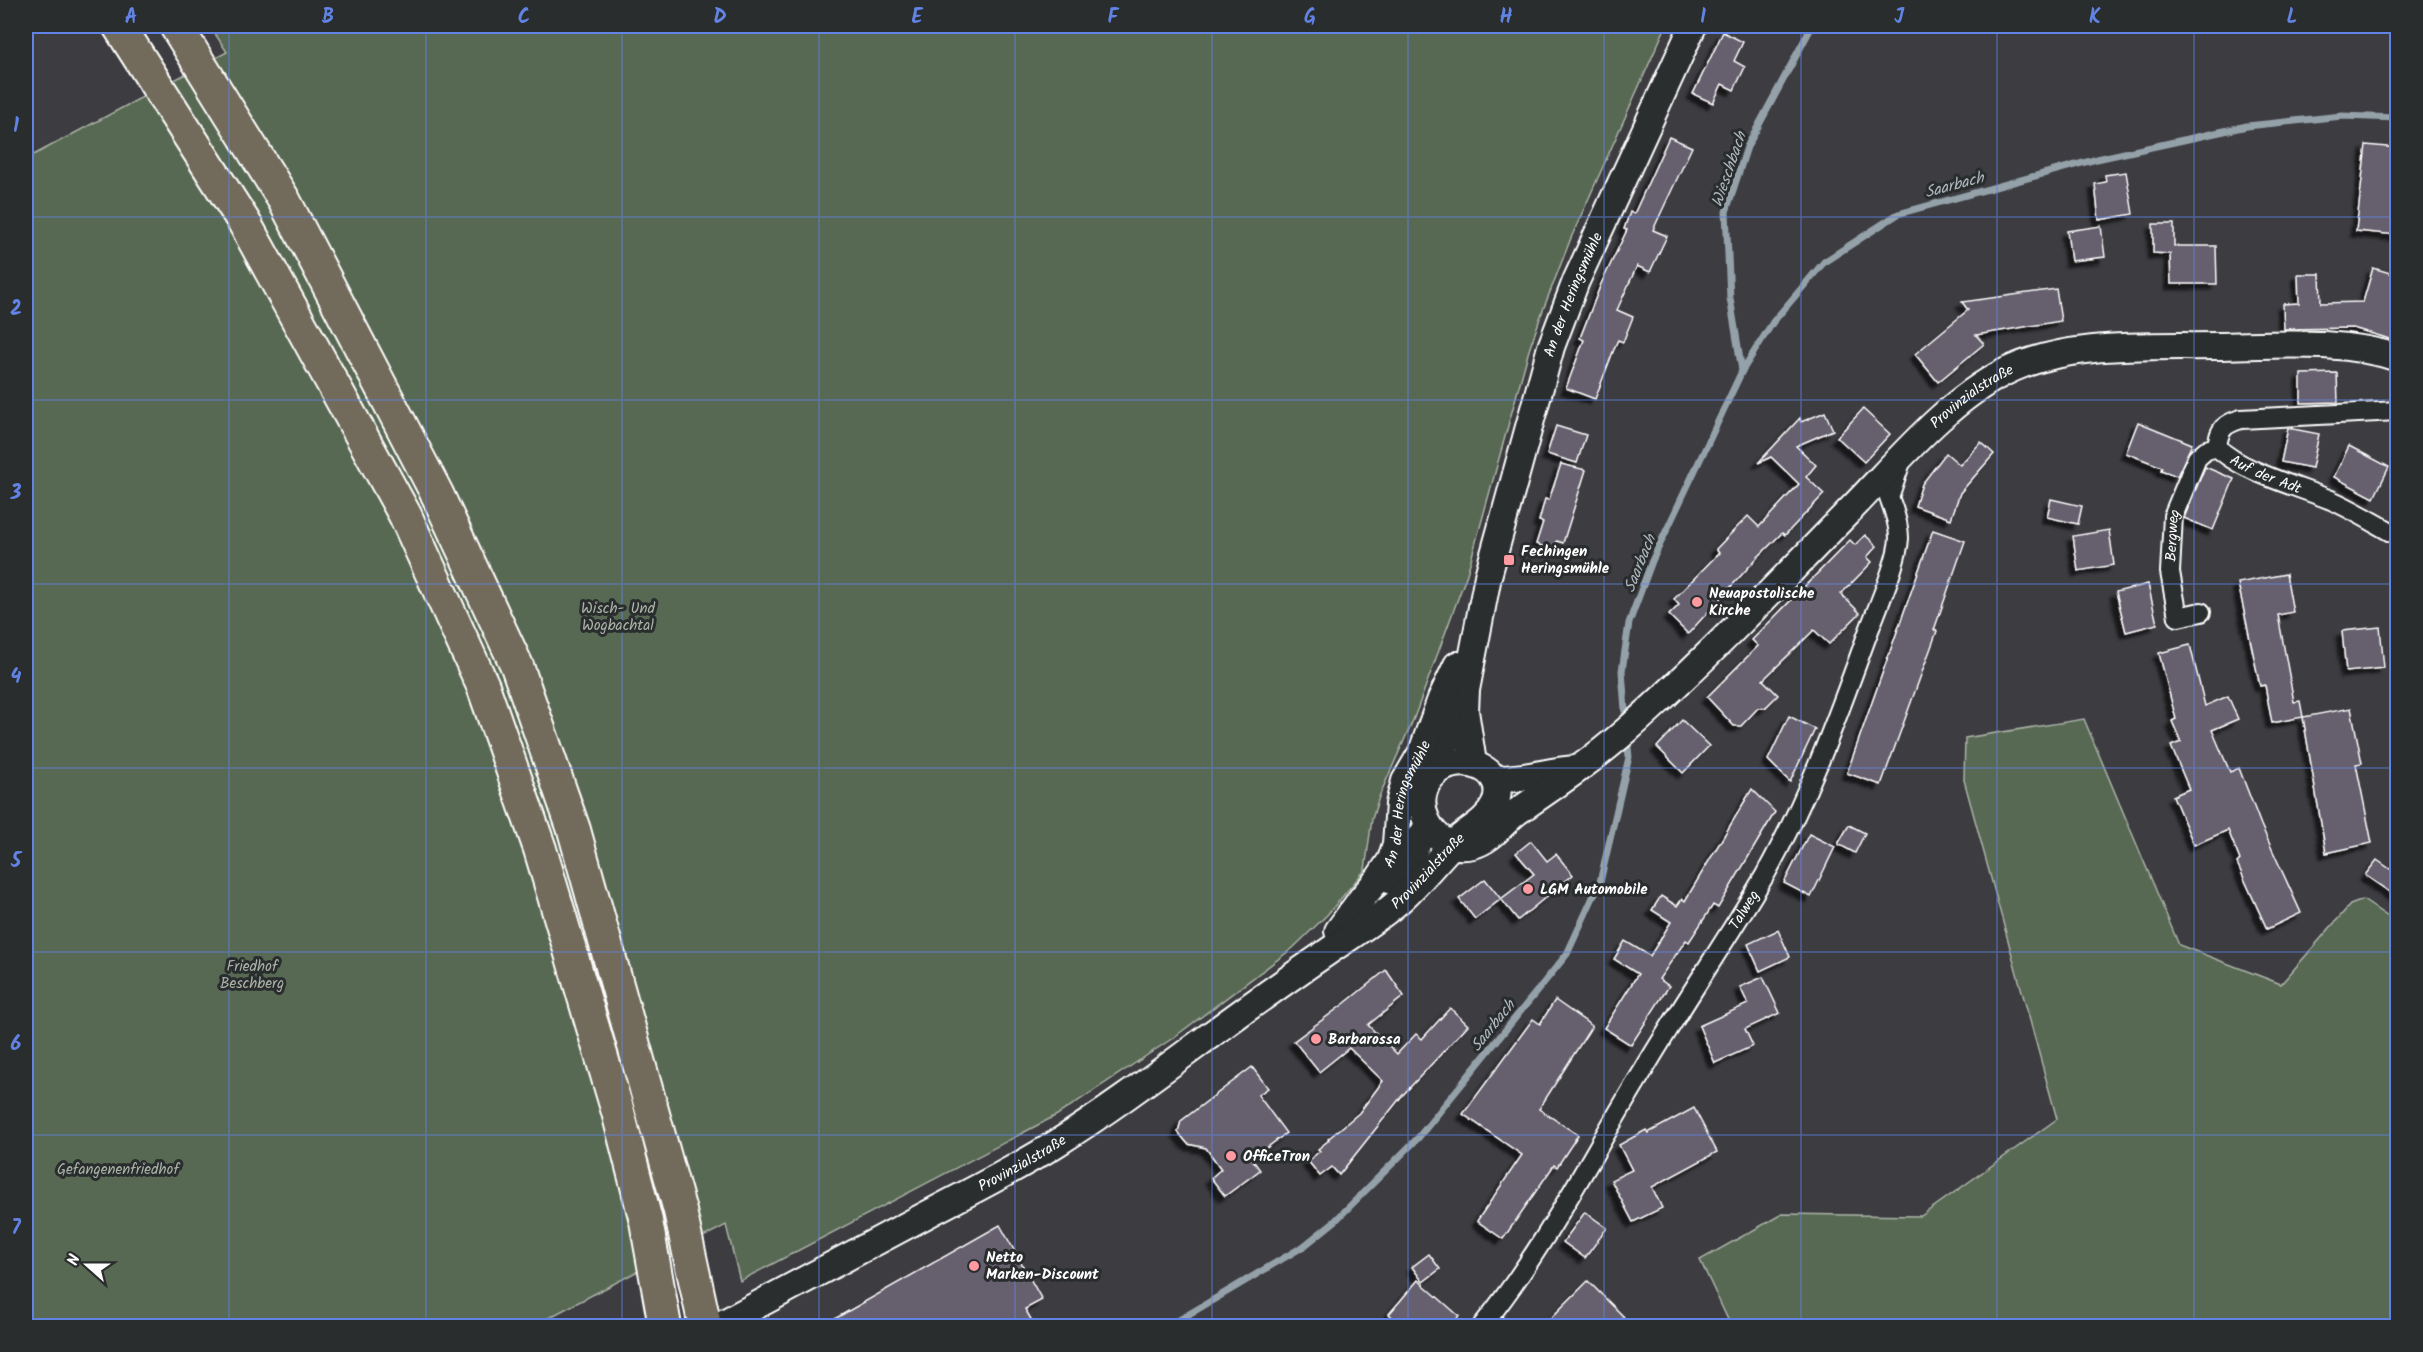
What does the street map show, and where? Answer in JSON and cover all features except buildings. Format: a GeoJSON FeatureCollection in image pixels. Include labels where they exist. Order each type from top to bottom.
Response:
{"type":"FeatureCollection","features":[{"type":"Feature","properties":{"kind":"highway"},"geometry":{"type":"LineString","coordinates":[[119,26],[244,222],[405,515],[483,686],[540,849],[618,1112],[646,1221],[665,1326]]}},
{"type":"Feature","properties":{"kind":"highway"},"geometry":{"type":"LineString","coordinates":[[176,26],[284,200],[437,494],[517,666],[574,830],[680,1210],[705,1326]]}},
{"type":"Feature","properties":{"kind":"main road","name":"An der Heringsmühle"},"geometry":{"type":"LineString","coordinates":[[1473,763],[1465,711],[1466,690],[1488,576],[1551,347],[1576,281],[1693,26]]}},
{"type":"Feature","properties":{"kind":"main road","name":"Provinzialstraße"},"geometry":{"type":"LineString","coordinates":[[718,1326],[1055,1144],[1398,902],[1452,845],[1470,846],[1492,836],[1513,815],[1591,761],[1660,700],[1768,595],[1949,411],[1977,389],[2011,369],[2050,357],[2117,348],[2293,345],[2366,349],[2397,358]]}},
{"type":"Feature","properties":{"kind":"main road","name":"An der Heringsmühle"},"geometry":{"type":"LineString","coordinates":[[1443,768],[1448,708],[1457,665],[1467,627],[1488,576]]}},
{"type":"Feature","properties":{"kind":"main road","name":"An der Heringsmühle"},"geometry":{"type":"LineString","coordinates":[[1338,931],[1390,860],[1396,844],[1399,804],[1405,781],[1422,752],[1441,699],[1457,665]]}},
{"type":"Feature","properties":{"kind":"main road"},"geometry":{"type":"LineString","coordinates":[[1495,779],[1531,778],[1591,761]]}},
{"type":"Feature","properties":{"kind":"main road"},"geometry":{"type":"LineString","coordinates":[[1456,763],[1473,763],[1484,767],[1495,779],[1497,794],[1494,807],[1485,819],[1452,845],[1428,825],[1422,810],[1423,790],[1433,775],[1443,768],[1456,763]]}},
{"type":"Feature","properties":{"kind":"main road","name":"Provinzialstraße"},"geometry":{"type":"LineString","coordinates":[[1307,966],[1338,931],[1388,886],[1407,861],[1428,825]]}},
{"type":"Feature","properties":{"kind":"street","name":"Auf der Adt"},"geometry":{"type":"LineString","coordinates":[[2397,411],[2241,419],[2227,423],[2219,433],[2217,447],[2226,456],[2244,465],[2334,501],[2397,536]]}},
{"type":"Feature","properties":{"kind":"street","name":"Bergweg"},"geometry":{"type":"LineString","coordinates":[[2201,612],[2178,617],[2170,572],[2173,516],[2196,458],[2206,450],[2217,447]]}},
{"type":"Feature","properties":{"kind":"street","name":"Talweg"},"geometry":{"type":"LineString","coordinates":[[1482,1326],[1508,1294],[1556,1221],[1642,1072],[1765,874],[1804,798],[1829,742],[1891,569],[1899,538],[1896,514],[1889,497],[1904,455]]}},
{"type":"Feature","properties":{"kind":"green space","name":"Wisch- Und Wogbachtal"},"geometry":{"type":"Polygon","coordinates":[[[210,26],[1666,26],[1571,238],[1543,310],[1529,350],[1467,574],[1414,718],[1379,797],[1372,819],[1365,870],[1327,915],[1293,948],[1173,1038],[1057,1115],[740,1281],[726,1225],[533,1326],[26,1326],[26,159],[227,52],[210,26]]]}},
{"type":"Feature","properties":{"kind":"green space"},"geometry":{"type":"Polygon","coordinates":[[[2084,719],[2179,945],[2281,984],[2350,905],[2363,900],[2397,923],[2397,1326],[1731,1326],[1700,1260],[1782,1214],[1921,1216],[2057,1119],[1964,780],[1965,738],[2084,719]]]}},
{"type":"Feature","properties":{"kind":"waterway","name":"Wieschbach"},"geometry":{"type":"LineString","coordinates":[[1742,371],[1730,298],[1726,212],[1747,147],[1812,26]]}},
{"type":"Feature","properties":{"kind":"waterway","name":"Saarbach"},"geometry":{"type":"LineString","coordinates":[[1626,723],[1622,671],[1629,623],[1652,561],[1742,371],[1773,322],[1824,262],[1898,214],[2097,159],[2247,126],[2342,116],[2398,118]]}},
{"type":"Feature","properties":{"kind":"waterway","name":"Saarbach"},"geometry":{"type":"LineString","coordinates":[[1169,1326],[1304,1246],[1335,1221],[1418,1138],[1567,954],[1600,882],[1629,757],[1627,737]]}},
{"type":"Feature","properties":{"kind":"place","name":"Fechingen Heringsmühle"},"geometry":{"type":"Point","coordinates":[1509,560]}},
{"type":"Feature","properties":{"kind":"place","name":"Neuapostolische Kirche"},"geometry":{"type":"Point","coordinates":[1697,602]}},
{"type":"Feature","properties":{"kind":"place","name":"LGM Automobile"},"geometry":{"type":"Point","coordinates":[1528,889]}},
{"type":"Feature","properties":{"kind":"place","name":"Barbarossa"},"geometry":{"type":"Point","coordinates":[1316,1039]}},
{"type":"Feature","properties":{"kind":"place","name":"OfficeTron"},"geometry":{"type":"Point","coordinates":[1231,1156]}},
{"type":"Feature","properties":{"kind":"place","name":"Netto Marken-Discount"},"geometry":{"type":"Point","coordinates":[974,1266]}},
{"type":"Feature","properties":{"kind":"park label","name":"Friedhof Beschberg"},"geometry":{"type":"Point","coordinates":[252,974]}},
{"type":"Feature","properties":{"kind":"park label","name":"Gefangenenfriedhof"},"geometry":{"type":"Point","coordinates":[118,1169]}}]}
